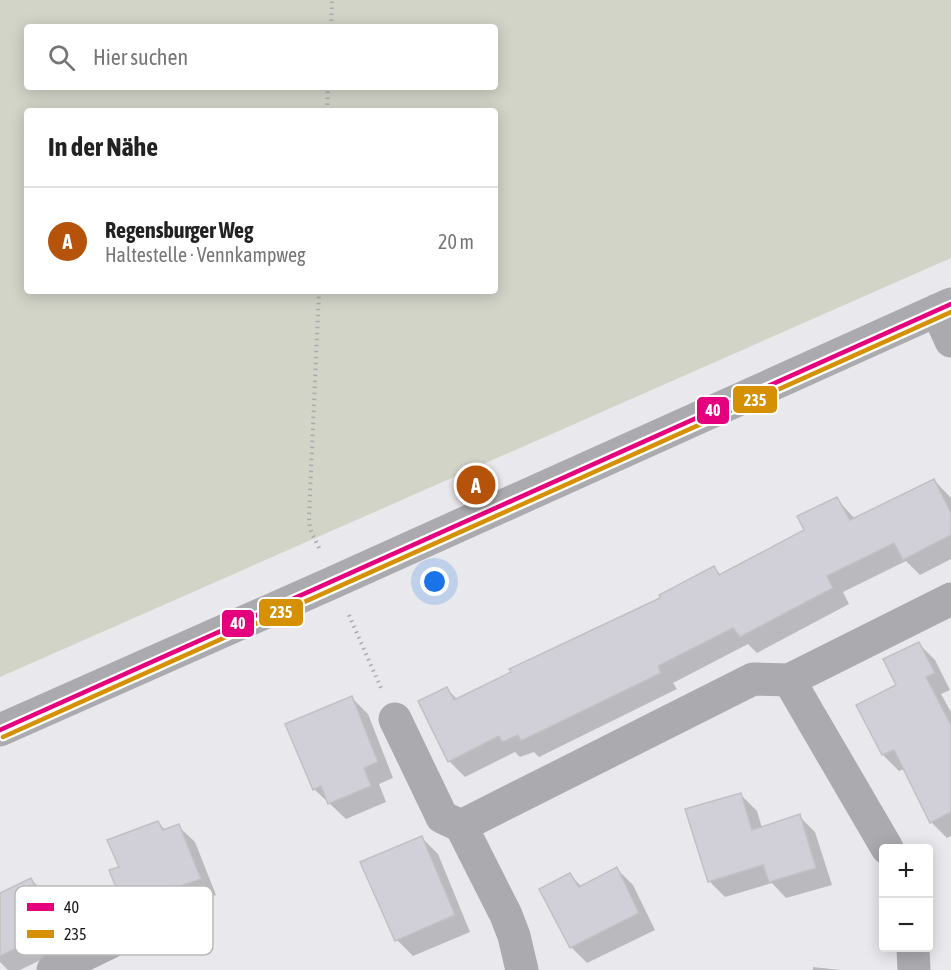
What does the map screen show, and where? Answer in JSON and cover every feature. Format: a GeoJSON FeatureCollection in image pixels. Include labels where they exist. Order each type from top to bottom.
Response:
{"type":"FeatureCollection","features":[{"type":"Feature","properties":{"kind":"street"},"geometry":{"type":"LineString","coordinates":[[0,730],[944,307],[951,341]]}},
{"type":"Feature","properties":{"kind":"street"},"geometry":{"type":"LineString","coordinates":[[461,826],[753,679],[789,680],[951,599]]}},
{"type":"Feature","properties":{"kind":"street"},"geometry":{"type":"LineString","coordinates":[[789,680],[884,844]]}},
{"type":"Feature","properties":{"kind":"street"},"geometry":{"type":"LineString","coordinates":[[395,719],[442,817],[461,826],[506,915],[514,936],[522,970]]}},
{"type":"Feature","properties":{"kind":"street"},"geometry":{"type":"LineString","coordinates":[[913,952],[914,970]]}},
{"type":"Feature","properties":{"kind":"street"},"geometry":{"type":"LineString","coordinates":[[53,970],[84,955]]}},
{"type":"Feature","properties":{"kind":"path"},"geometry":{"type":"LineString","coordinates":[[331,24],[332,0]]}},
{"type":"Feature","properties":{"kind":"path"},"geometry":{"type":"LineString","coordinates":[[327,108],[328,90]]}},
{"type":"Feature","properties":{"kind":"path"},"geometry":{"type":"LineString","coordinates":[[319,294],[309,517],[310,529],[334,582]]}},
{"type":"Feature","properties":{"kind":"path"},"geometry":{"type":"LineString","coordinates":[[351,619],[395,719]]}},
{"type":"Feature","properties":{"kind":"shaded area"},"geometry":{"type":"Polygon","coordinates":[[[0,0],[951,0],[951,258],[0,677],[0,0]]]}},
{"type":"Feature","properties":{"kind":"building"},"geometry":{"type":"Polygon","coordinates":[[[934,479],[951,513],[951,535],[903,560],[894,543],[827,576],[833,588],[740,637],[733,628],[658,666],[661,673],[521,741],[518,735],[502,742],[499,736],[448,762],[418,701],[447,687],[454,700],[511,672],[509,669],[660,598],[659,595],[714,566],[719,575],[804,530],[797,516],[837,497],[850,520],[934,479]]]}},
{"type":"Feature","properties":{"kind":"building"},"geometry":{"type":"Polygon","coordinates":[[[919,642],[935,673],[926,677],[951,725],[951,812],[930,823],[894,750],[882,755],[856,705],[896,685],[883,659],[919,642]]]}},
{"type":"Feature","properties":{"kind":"building"},"geometry":{"type":"Polygon","coordinates":[[[352,696],[378,762],[364,768],[371,786],[328,804],[321,786],[313,790],[285,724],[352,696]]]}},
{"type":"Feature","properties":{"kind":"building"},"geometry":{"type":"Polygon","coordinates":[[[741,793],[752,830],[800,814],[816,868],[769,882],[763,865],[708,882],[685,809],[741,793]]]}},
{"type":"Feature","properties":{"kind":"building"},"geometry":{"type":"Polygon","coordinates":[[[158,821],[163,830],[179,824],[201,879],[180,886],[115,886],[109,870],[119,867],[107,840],[158,821]]]}},
{"type":"Feature","properties":{"kind":"building"},"geometry":{"type":"Polygon","coordinates":[[[422,836],[455,915],[395,941],[360,862],[422,836]]]}},
{"type":"Feature","properties":{"kind":"building"},"geometry":{"type":"Polygon","coordinates":[[[617,867],[639,913],[570,948],[539,889],[570,873],[579,887],[617,867]]]}},
{"type":"Feature","properties":{"kind":"building"},"geometry":{"type":"Polygon","coordinates":[[[31,878],[35,886],[15,886],[15,949],[0,956],[0,893],[31,878]]]}},
{"type":"Feature","properties":{"kind":"transit line","name":"40"},"geometry":{"type":"LineString","coordinates":[[0,730],[951,304]]}},
{"type":"Feature","properties":{"kind":"transit line","name":"235"},"geometry":{"type":"LineString","coordinates":[[3,737],[951,312]]}},
{"type":"Feature","properties":{"kind":"place","name":"Regensburger Weg"},"geometry":{"type":"Point","coordinates":[476,485]}}]}
